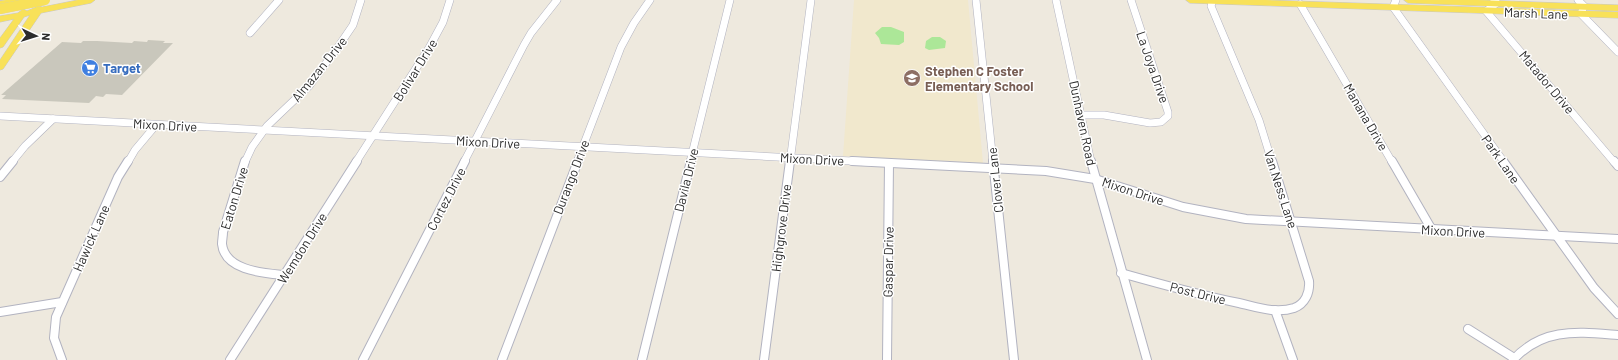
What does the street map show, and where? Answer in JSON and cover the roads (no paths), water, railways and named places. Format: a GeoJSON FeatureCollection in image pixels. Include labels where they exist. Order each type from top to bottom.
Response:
{"type":"FeatureCollection","features":[{"type":"Feature","properties":{"kind":"main road"},"geometry":{"type":"LineString","coordinates":[[0,4],[18,0]]}},
{"type":"Feature","properties":{"kind":"main road"},"geometry":{"type":"LineString","coordinates":[[0,16],[11,10],[18,0]]}},
{"type":"Feature","properties":{"kind":"main road"},"geometry":{"type":"LineString","coordinates":[[0,45],[31,0]]}},
{"type":"Feature","properties":{"kind":"main road"},"geometry":{"type":"LineString","coordinates":[[0,10],[45,0]]}},
{"type":"Feature","properties":{"kind":"main road"},"geometry":{"type":"LineString","coordinates":[[1,65],[45,0]]}},
{"type":"Feature","properties":{"kind":"main road"},"geometry":{"type":"LineString","coordinates":[[60,0],[61,3],[65,4],[76,3]]}},
{"type":"Feature","properties":{"kind":"main road"},"geometry":{"type":"LineString","coordinates":[[0,19],[91,0]]}},
{"type":"Feature","properties":{"kind":"main road","name":"Marsh Lane"},"geometry":{"type":"LineString","coordinates":[[1190,0],[1298,1],[1326,5],[1394,4],[1425,8],[1519,12],[1581,7],[1618,16]]}},
{"type":"Feature","properties":{"kind":"main road"},"geometry":{"type":"LineString","coordinates":[[1312,0],[1326,5]]}},
{"type":"Feature","properties":{"kind":"main road"},"geometry":{"type":"LineString","coordinates":[[1378,0],[1394,4]]}},
{"type":"Feature","properties":{"kind":"main road"},"geometry":{"type":"LineString","coordinates":[[1407,0],[1425,8]]}},
{"type":"Feature","properties":{"kind":"main road","name":"Marsh Lane"},"geometry":{"type":"LineString","coordinates":[[1407,0],[1495,2],[1618,8]]}},
{"type":"Feature","properties":{"kind":"main road"},"geometry":{"type":"LineString","coordinates":[[1466,2],[1486,11]]}},
{"type":"Feature","properties":{"kind":"main road"},"geometry":{"type":"LineString","coordinates":[[1495,2],[1519,12]]}},
{"type":"Feature","properties":{"kind":"street"},"geometry":{"type":"LineString","coordinates":[[250,33],[279,0]]}},
{"type":"Feature","properties":{"kind":"street","name":"Almazan Drive"},"geometry":{"type":"LineString","coordinates":[[264,130],[304,92],[334,53],[353,25],[361,0]]}},
{"type":"Feature","properties":{"kind":"street","name":"Bolivar Drive"},"geometry":{"type":"LineString","coordinates":[[373,136],[429,48],[443,22],[450,0]]}},
{"type":"Feature","properties":{"kind":"street","name":"Cortez Drive"},"geometry":{"type":"LineString","coordinates":[[363,360],[530,33],[557,0]]}},
{"type":"Feature","properties":{"kind":"street","name":"Durango Drive"},"geometry":{"type":"LineString","coordinates":[[502,360],[625,36],[650,0]]}},
{"type":"Feature","properties":{"kind":"street","name":"Davila Drive"},"geometry":{"type":"LineString","coordinates":[[642,360],[730,0]]}},
{"type":"Feature","properties":{"kind":"street","name":"Highgrove Drive"},"geometry":{"type":"LineString","coordinates":[[764,360],[811,0]]}},
{"type":"Feature","properties":{"kind":"street","name":"Clover Lane"},"geometry":{"type":"LineString","coordinates":[[976,0],[1014,360]]}},
{"type":"Feature","properties":{"kind":"street","name":"Dunhaven Road"},"geometry":{"type":"LineString","coordinates":[[1056,0],[1095,178],[1147,360]]}},
{"type":"Feature","properties":{"kind":"street","name":"La Joya Drive"},"geometry":{"type":"LineString","coordinates":[[1081,115],[1104,115],[1150,123],[1161,122],[1168,116],[1168,112],[1131,0]]}},
{"type":"Feature","properties":{"kind":"street","name":"Van Ness Lane"},"geometry":{"type":"LineString","coordinates":[[1213,0],[1211,6],[1256,113],[1309,281],[1310,290],[1307,298],[1300,306],[1290,309],[1274,310]]}},
{"type":"Feature","properties":{"kind":"street","name":"Manana Drive"},"geometry":{"type":"LineString","coordinates":[[1298,1],[1432,230]]}},
{"type":"Feature","properties":{"kind":"street"},"geometry":{"type":"LineString","coordinates":[[1486,11],[1495,2]]}},
{"type":"Feature","properties":{"kind":"street","name":"Park Lane"},"geometry":{"type":"LineString","coordinates":[[1394,4],[1556,236],[1594,288],[1618,314]]}},
{"type":"Feature","properties":{"kind":"street"},"geometry":{"type":"LineString","coordinates":[[1581,7],[1618,52]]}},
{"type":"Feature","properties":{"kind":"street","name":"Matador Drive"},"geometry":{"type":"LineString","coordinates":[[1486,11],[1618,166]]}},
{"type":"Feature","properties":{"kind":"street","name":"Mixon Drive"},"geometry":{"type":"LineString","coordinates":[[0,116],[1046,172],[1095,178],[1190,209],[1246,219],[1618,239]]}},
{"type":"Feature","properties":{"kind":"street"},"geometry":{"type":"LineString","coordinates":[[0,177],[25,146],[53,119]]}},
{"type":"Feature","properties":{"kind":"street","name":"Hawick Lane"},"geometry":{"type":"LineString","coordinates":[[62,360],[54,343],[53,332],[55,319],[118,177],[135,150],[156,125]]}},
{"type":"Feature","properties":{"kind":"street","name":"Eaton Drive"},"geometry":{"type":"LineString","coordinates":[[264,130],[246,158],[223,232],[222,244],[224,252],[230,259],[241,267],[258,272],[284,275]]}},
{"type":"Feature","properties":{"kind":"street","name":"Wemdon Drive"},"geometry":{"type":"LineString","coordinates":[[230,360],[373,136]]}},
{"type":"Feature","properties":{"kind":"street","name":"Gaspar Drive"},"geometry":{"type":"LineString","coordinates":[[887,360],[889,163]]}},
{"type":"Feature","properties":{"kind":"street","name":"Post Drive"},"geometry":{"type":"LineString","coordinates":[[1122,273],[1209,297],[1274,310]]}},
{"type":"Feature","properties":{"kind":"street"},"geometry":{"type":"LineString","coordinates":[[0,312],[62,302]]}},
{"type":"Feature","properties":{"kind":"street"},"geometry":{"type":"LineString","coordinates":[[1274,310],[1293,360]]}},
{"type":"Feature","properties":{"kind":"street"},"geometry":{"type":"LineString","coordinates":[[1468,329],[1514,359],[1541,338],[1578,332],[1618,335]]}},
{"type":"Feature","properties":{"kind":"place","name":"Target"},"geometry":{"type":"Point","coordinates":[90,68]}},
{"type":"Feature","properties":{"kind":"place","name":"Stephen C Foster Elementary School"},"geometry":{"type":"Point","coordinates":[912,78]}}]}
